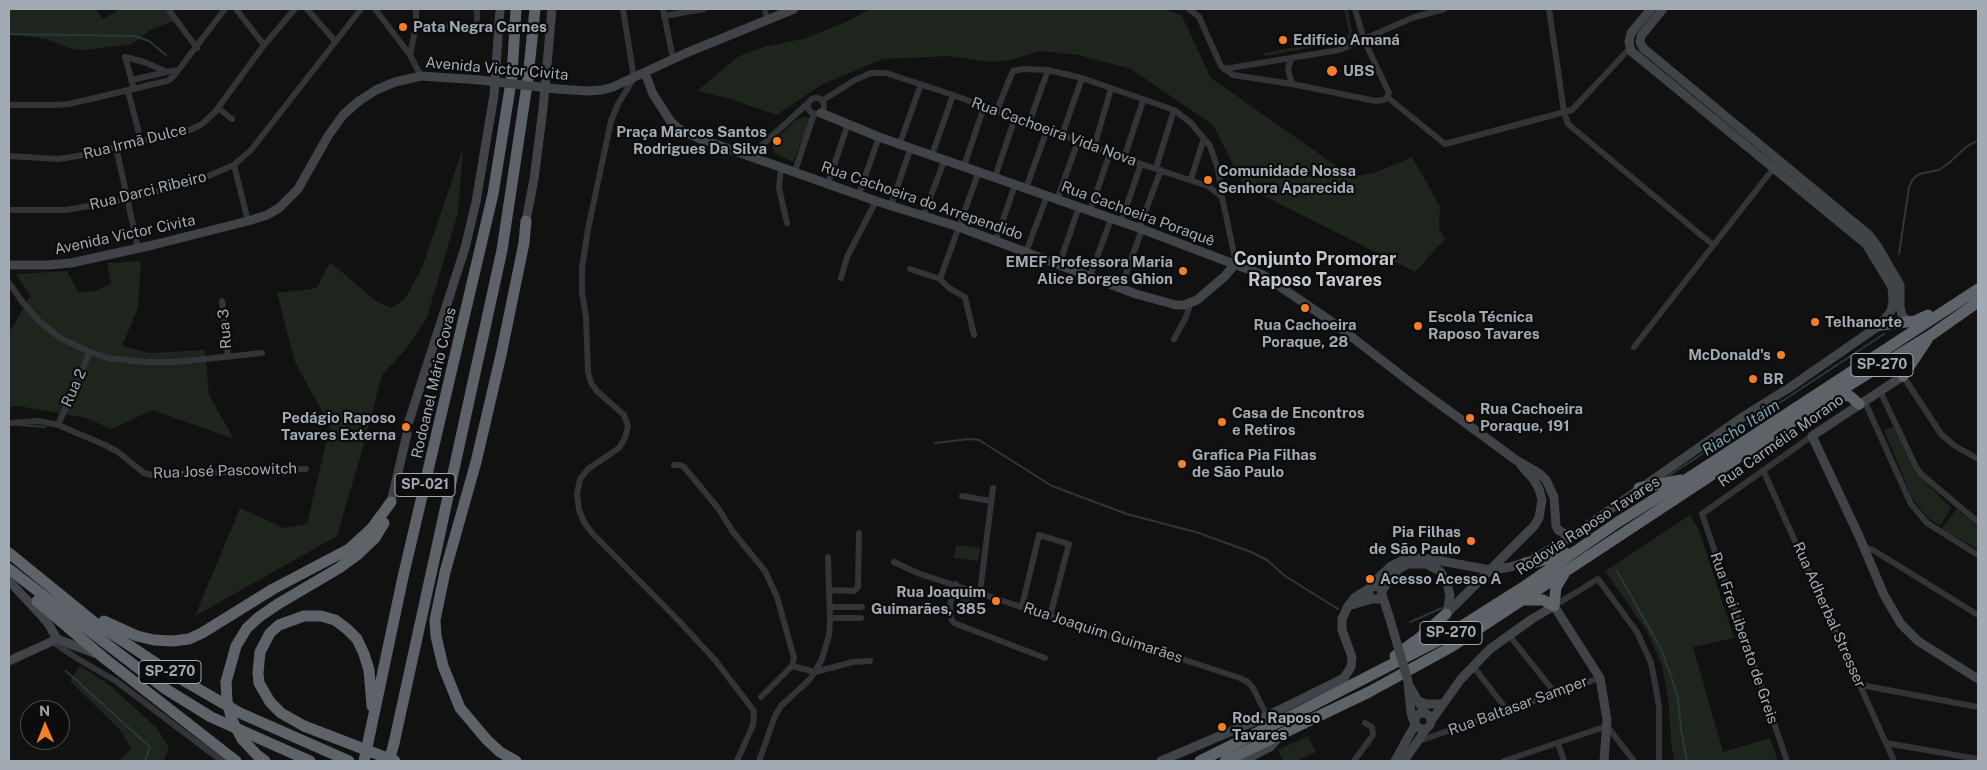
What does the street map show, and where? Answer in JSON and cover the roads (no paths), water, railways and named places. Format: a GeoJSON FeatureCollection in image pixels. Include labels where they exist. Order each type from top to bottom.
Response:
{"type":"FeatureCollection","features":[{"type":"Feature","properties":{"kind":"highway","name":"Rodoanel Mário Covas"},"geometry":{"type":"LineString","coordinates":[[364,761],[403,577],[493,194],[512,76],[516,9]]}},
{"type":"Feature","properties":{"kind":"highway","name":"SP-021"},"geometry":{"type":"LineString","coordinates":[[389,761],[502,250],[528,78],[535,9]]}},
{"type":"Feature","properties":{"kind":"highway"},"geometry":{"type":"LineString","coordinates":[[432,572],[446,546],[456,510],[526,221]]}},
{"type":"Feature","properties":{"kind":"highway"},"geometry":{"type":"LineString","coordinates":[[516,761],[500,752],[487,740],[460,708],[443,666],[436,636],[435,620],[443,581],[476,462],[499,364],[524,243],[526,221]]}},
{"type":"Feature","properties":{"kind":"highway","name":"Rodovia Raposo Tavares"},"geometry":{"type":"LineString","coordinates":[[1200,761],[1443,638],[1978,289]]}},
{"type":"Feature","properties":{"kind":"highway","name":"Rodovia Raposo Tavares"},"geometry":{"type":"LineString","coordinates":[[1225,761],[1369,692],[1451,647],[1833,395],[1931,335],[1978,302]]}},
{"type":"Feature","properties":{"kind":"highway"},"geometry":{"type":"LineString","coordinates":[[1880,325],[1922,319],[1945,304],[1952,306]]}},
{"type":"Feature","properties":{"kind":"highway"},"geometry":{"type":"LineString","coordinates":[[1903,376],[1931,335]]}},
{"type":"Feature","properties":{"kind":"highway"},"geometry":{"type":"LineString","coordinates":[[1833,395],[1850,396],[1861,402]]}},
{"type":"Feature","properties":{"kind":"highway"},"geometry":{"type":"LineString","coordinates":[[1644,488],[1687,479]]}},
{"type":"Feature","properties":{"kind":"highway"},"geometry":{"type":"LineString","coordinates":[[66,599],[114,627],[137,636],[154,640],[173,641],[189,639],[274,589],[349,549],[360,541],[372,528],[391,502]]}},
{"type":"Feature","properties":{"kind":"highway"},"geometry":{"type":"LineString","coordinates":[[265,761],[257,756],[242,739],[232,720],[227,701],[226,682],[236,646],[247,628],[278,604],[339,568],[357,555],[374,538],[384,523],[391,502]]}},
{"type":"Feature","properties":{"kind":"highway"},"geometry":{"type":"LineString","coordinates":[[1522,564],[1533,563],[1573,552]]}},
{"type":"Feature","properties":{"kind":"highway","name":"SP-270"},"geometry":{"type":"LineString","coordinates":[[9,553],[113,635],[190,685],[240,713],[349,761]]}},
{"type":"Feature","properties":{"kind":"highway","name":"SP-270"},"geometry":{"type":"LineString","coordinates":[[9,569],[164,688],[211,717],[310,761]]}},
{"type":"Feature","properties":{"kind":"highway"},"geometry":{"type":"LineString","coordinates":[[1519,602],[1538,599],[1554,606],[1556,587],[1568,569]]}},
{"type":"Feature","properties":{"kind":"highway"},"geometry":{"type":"LineString","coordinates":[[9,577],[104,658],[236,761]]}},
{"type":"Feature","properties":{"kind":"highway"},"geometry":{"type":"LineString","coordinates":[[1359,680],[1408,647],[1446,614]]}},
{"type":"Feature","properties":{"kind":"highway"},"geometry":{"type":"LineString","coordinates":[[373,720],[369,670],[356,639],[348,629],[335,620],[321,616],[304,616],[279,625],[270,633],[260,652],[258,673],[259,683],[270,702],[281,713],[304,726],[395,761]]}},
{"type":"Feature","properties":{"kind":"main road"},"geometry":{"type":"LineString","coordinates":[[409,421],[466,248],[476,202],[494,95],[500,9]]}},
{"type":"Feature","properties":{"kind":"main road"},"geometry":{"type":"LineString","coordinates":[[526,221],[534,179],[543,109],[552,9]]}},
{"type":"Feature","properties":{"kind":"main road","name":"Avenida Victor Civita"},"geometry":{"type":"LineString","coordinates":[[9,265],[48,266],[71,263],[248,221],[279,208],[298,189],[328,136],[343,115],[359,101],[382,87],[420,76],[480,80],[557,89],[602,90],[794,9]]}},
{"type":"Feature","properties":{"kind":"main road"},"geometry":{"type":"LineString","coordinates":[[1650,9],[1631,33],[1629,39],[1630,48],[1634,54],[1737,133],[1838,215],[1869,248],[1897,295],[1902,315],[1908,322]]}},
{"type":"Feature","properties":{"kind":"main road"},"geometry":{"type":"LineString","coordinates":[[1663,9],[1641,36],[1641,46],[1737,133]]}},
{"type":"Feature","properties":{"kind":"main road","name":"Rua Cachoeira do Arrependido"},"geometry":{"type":"LineString","coordinates":[[645,73],[671,122],[679,129],[698,138],[876,201],[996,240],[1121,288],[1176,305],[1191,302]]}},
{"type":"Feature","properties":{"kind":"main road","name":"Rua Cachoeira Poraquê"},"geometry":{"type":"LineString","coordinates":[[815,113],[1140,228],[1236,263],[1263,275],[1282,286],[1516,460],[1531,468],[1546,480],[1554,497],[1558,530],[1571,537]]}},
{"type":"Feature","properties":{"kind":"main road"},"geometry":{"type":"LineString","coordinates":[[1191,302],[1225,276],[1236,263]]}},
{"type":"Feature","properties":{"kind":"main road"},"geometry":{"type":"LineString","coordinates":[[1880,325],[1890,311],[1897,295]]}},
{"type":"Feature","properties":{"kind":"main road","name":"Rodovia Raposo Tavares"},"geometry":{"type":"LineString","coordinates":[[1348,606],[1355,597],[1371,588],[1383,572],[1400,561],[1409,558],[1431,559],[1490,570],[1522,564],[1571,537],[1644,488],[1744,416],[1792,386],[1880,325]]}},
{"type":"Feature","properties":{"kind":"main road","name":"Rua Carmélia Morano"},"geometry":{"type":"LineString","coordinates":[[1812,436],[1903,376]]}},
{"type":"Feature","properties":{"kind":"main road"},"geometry":{"type":"LineString","coordinates":[[391,502],[406,434]]}},
{"type":"Feature","properties":{"kind":"main road"},"geometry":{"type":"LineString","coordinates":[[1812,436],[1864,547],[1884,595],[1901,624],[1918,641],[1978,679]]}},
{"type":"Feature","properties":{"kind":"main road","name":"Rua Cachoeira Poraquê"},"geometry":{"type":"LineString","coordinates":[[1446,614],[1534,526],[1541,510],[1542,500],[1539,489],[1534,480],[1516,460]]}},
{"type":"Feature","properties":{"kind":"main road"},"geometry":{"type":"LineString","coordinates":[[1501,559],[1522,564]]}},
{"type":"Feature","properties":{"kind":"main road"},"geometry":{"type":"LineString","coordinates":[[1161,761],[1267,716],[1341,680],[1347,675],[1351,667],[1352,657],[1341,626],[1348,606],[1378,596],[1395,572],[1404,566],[1420,563],[1431,566],[1444,575],[1450,596],[1446,614]]}},
{"type":"Feature","properties":{"kind":"main road"},"geometry":{"type":"LineString","coordinates":[[9,582],[49,625],[55,640]]}},
{"type":"Feature","properties":{"kind":"main road"},"geometry":{"type":"LineString","coordinates":[[1371,588],[1369,596],[1378,596]]}},
{"type":"Feature","properties":{"kind":"main road"},"geometry":{"type":"LineString","coordinates":[[1378,596],[1388,615],[1408,682],[1411,713],[1407,740]]}},
{"type":"Feature","properties":{"kind":"main road"},"geometry":{"type":"LineString","coordinates":[[1411,713],[1415,724],[1420,729],[1473,666],[1509,635],[1554,606],[1600,678],[1607,726],[1604,761]]}},
{"type":"Feature","properties":{"kind":"main road"},"geometry":{"type":"LineString","coordinates":[[9,660],[55,640],[86,649],[104,658]]}},
{"type":"Feature","properties":{"kind":"main road"},"geometry":{"type":"LineString","coordinates":[[1404,761],[1418,741],[1427,721],[1408,682]]}},
{"type":"Feature","properties":{"kind":"main road"},"geometry":{"type":"LineString","coordinates":[[1418,701],[1426,704],[1442,703]]}},
{"type":"Feature","properties":{"kind":"main road"},"geometry":{"type":"LineString","coordinates":[[1395,761],[1415,724],[1418,714],[1427,721]]}},
{"type":"Feature","properties":{"kind":"main road"},"geometry":{"type":"LineString","coordinates":[[1243,761],[1270,747],[1283,733]]}},
{"type":"Feature","properties":{"kind":"street"},"geometry":{"type":"LineString","coordinates":[[168,9],[197,48]]}},
{"type":"Feature","properties":{"kind":"street"},"geometry":{"type":"LineString","coordinates":[[9,105],[55,106],[167,81],[197,48],[225,9]]}},
{"type":"Feature","properties":{"kind":"street"},"geometry":{"type":"LineString","coordinates":[[236,9],[264,44]]}},
{"type":"Feature","properties":{"kind":"street","name":"Rua Irmã Dulce"},"geometry":{"type":"LineString","coordinates":[[9,156],[58,158],[78,156],[190,130],[202,124],[218,108],[264,44],[295,9]]}},
{"type":"Feature","properties":{"kind":"street"},"geometry":{"type":"LineString","coordinates":[[307,9],[335,41]]}},
{"type":"Feature","properties":{"kind":"street","name":"Rua Darci Ribeiro"},"geometry":{"type":"LineString","coordinates":[[9,210],[66,210],[128,199],[199,180],[234,165],[251,150],[361,9]]}},
{"type":"Feature","properties":{"kind":"street"},"geometry":{"type":"LineString","coordinates":[[375,9],[410,55],[420,76]]}},
{"type":"Feature","properties":{"kind":"street"},"geometry":{"type":"LineString","coordinates":[[410,55],[416,26],[416,9]]}},
{"type":"Feature","properties":{"kind":"street"},"geometry":{"type":"LineString","coordinates":[[416,26],[472,28],[477,22],[477,9]]}},
{"type":"Feature","properties":{"kind":"street"},"geometry":{"type":"LineString","coordinates":[[623,9],[634,78],[618,104],[611,121],[584,249],[582,292],[586,318],[588,372],[591,382],[597,391],[624,415],[628,426],[625,438],[619,448],[588,469],[580,479],[577,494],[579,510],[584,522],[592,533],[715,660],[754,711],[753,726],[737,761]]}},
{"type":"Feature","properties":{"kind":"street"},"geometry":{"type":"LineString","coordinates":[[662,9],[673,59]]}},
{"type":"Feature","properties":{"kind":"street"},"geometry":{"type":"LineString","coordinates":[[664,16],[704,9]]}},
{"type":"Feature","properties":{"kind":"street"},"geometry":{"type":"LineString","coordinates":[[765,9],[767,20]]}},
{"type":"Feature","properties":{"kind":"street"},"geometry":{"type":"LineString","coordinates":[[1189,9],[1199,17],[1224,69],[1237,76],[1292,84],[1376,101],[1388,97]]}},
{"type":"Feature","properties":{"kind":"street"},"geometry":{"type":"LineString","coordinates":[[1356,9],[1364,40],[1389,93],[1388,97]]}},
{"type":"Feature","properties":{"kind":"street"},"geometry":{"type":"LineString","coordinates":[[1224,69],[1339,50],[1412,18],[1444,9]]}},
{"type":"Feature","properties":{"kind":"street"},"geometry":{"type":"LineString","coordinates":[[1549,9],[1564,112],[1568,124],[1713,245]]}},
{"type":"Feature","properties":{"kind":"street"},"geometry":{"type":"LineString","coordinates":[[1388,97],[1445,144],[1572,110],[1630,48]]}},
{"type":"Feature","properties":{"kind":"street"},"geometry":{"type":"LineString","coordinates":[[141,141],[125,56],[167,72]]}},
{"type":"Feature","properties":{"kind":"street"},"geometry":{"type":"LineString","coordinates":[[1291,59],[1288,69],[1292,84]]}},
{"type":"Feature","properties":{"kind":"street"},"geometry":{"type":"LineString","coordinates":[[131,80],[178,70]]}},
{"type":"Feature","properties":{"kind":"street"},"geometry":{"type":"LineString","coordinates":[[996,112],[1015,70],[1048,70],[1082,78],[1143,101],[1174,110],[1190,122],[1204,138],[1215,158],[1236,263]]}},
{"type":"Feature","properties":{"kind":"street"},"geometry":{"type":"LineString","coordinates":[[1029,123],[1048,70]]}},
{"type":"Feature","properties":{"kind":"street","name":"Rua Cachoeira Vida Nova"},"geometry":{"type":"LineString","coordinates":[[823,100],[841,88],[871,73],[886,73],[953,95],[1141,164],[1191,179],[1208,186],[1222,198]]}},
{"type":"Feature","properties":{"kind":"street"},"geometry":{"type":"LineString","coordinates":[[1062,135],[1082,78]]}},
{"type":"Feature","properties":{"kind":"street"},"geometry":{"type":"LineString","coordinates":[[900,143],[921,84]]}},
{"type":"Feature","properties":{"kind":"street"},"geometry":{"type":"LineString","coordinates":[[1094,147],[1111,89]]}},
{"type":"Feature","properties":{"kind":"street"},"geometry":{"type":"LineString","coordinates":[[932,155],[953,95]]}},
{"type":"Feature","properties":{"kind":"street"},"geometry":{"type":"LineString","coordinates":[[750,156],[813,98],[823,100],[825,107],[815,113],[795,115]]}},
{"type":"Feature","properties":{"kind":"street"},"geometry":{"type":"LineString","coordinates":[[1124,158],[1143,101]]}},
{"type":"Feature","properties":{"kind":"street"},"geometry":{"type":"LineString","coordinates":[[808,103],[815,113]]}},
{"type":"Feature","properties":{"kind":"street"},"geometry":{"type":"LineString","coordinates":[[964,166],[984,107]]}},
{"type":"Feature","properties":{"kind":"street"},"geometry":{"type":"LineString","coordinates":[[218,108],[232,119]]}},
{"type":"Feature","properties":{"kind":"street"},"geometry":{"type":"LineString","coordinates":[[1121,288],[1158,169],[1174,110]]}},
{"type":"Feature","properties":{"kind":"street"},"geometry":{"type":"LineString","coordinates":[[795,171],[815,113]]}},
{"type":"Feature","properties":{"kind":"street"},"geometry":{"type":"LineString","coordinates":[[995,177],[1015,118]]}},
{"type":"Feature","properties":{"kind":"street"},"geometry":{"type":"LineString","coordinates":[[828,183],[848,124]]}},
{"type":"Feature","properties":{"kind":"street"},"geometry":{"type":"LineString","coordinates":[[1026,188],[1047,130]]}},
{"type":"Feature","properties":{"kind":"street"},"geometry":{"type":"LineString","coordinates":[[859,194],[879,137]]}},
{"type":"Feature","properties":{"kind":"street"},"geometry":{"type":"LineString","coordinates":[[1191,179],[1204,138]]}},
{"type":"Feature","properties":{"kind":"street"},"geometry":{"type":"LineString","coordinates":[[1057,200],[1078,141]]}},
{"type":"Feature","properties":{"kind":"street"},"geometry":{"type":"LineString","coordinates":[[116,147],[138,248]]}},
{"type":"Feature","properties":{"kind":"street"},"geometry":{"type":"LineString","coordinates":[[892,205],[910,147]]}},
{"type":"Feature","properties":{"kind":"street"},"geometry":{"type":"LineString","coordinates":[[1090,211],[1110,153]]}},
{"type":"Feature","properties":{"kind":"street"},"geometry":{"type":"LineString","coordinates":[[923,216],[945,159]]}},
{"type":"Feature","properties":{"kind":"street"},"geometry":{"type":"LineString","coordinates":[[1121,222],[1141,164]]}},
{"type":"Feature","properties":{"kind":"street"},"geometry":{"type":"LineString","coordinates":[[234,165],[248,221]]}},
{"type":"Feature","properties":{"kind":"street"},"geometry":{"type":"LineString","coordinates":[[1634,347],[1776,165]]}},
{"type":"Feature","properties":{"kind":"street"},"geometry":{"type":"LineString","coordinates":[[781,167],[779,188],[787,223]]}},
{"type":"Feature","properties":{"kind":"street"},"geometry":{"type":"LineString","coordinates":[[940,279],[979,172]]}},
{"type":"Feature","properties":{"kind":"street"},"geometry":{"type":"LineString","coordinates":[[996,240],[1015,185]]}},
{"type":"Feature","properties":{"kind":"street"},"geometry":{"type":"LineString","coordinates":[[1026,252],[1047,196]]}},
{"type":"Feature","properties":{"kind":"street"},"geometry":{"type":"LineString","coordinates":[[841,278],[847,258],[876,201]]}},
{"type":"Feature","properties":{"kind":"street"},"geometry":{"type":"LineString","coordinates":[[1059,265],[1079,207]]}},
{"type":"Feature","properties":{"kind":"street"},"geometry":{"type":"LineString","coordinates":[[1090,276],[1111,219]]}},
{"type":"Feature","properties":{"kind":"street"},"geometry":{"type":"LineString","coordinates":[[910,269],[940,279],[950,288],[964,296],[974,335]]}},
{"type":"Feature","properties":{"kind":"street"},"geometry":{"type":"LineString","coordinates":[[9,283],[39,321],[60,338],[108,358],[144,362],[176,362],[262,353]]}},
{"type":"Feature","properties":{"kind":"street","name":"Rua 3"},"geometry":{"type":"LineString","coordinates":[[222,302],[228,357]]}},
{"type":"Feature","properties":{"kind":"street"},"geometry":{"type":"LineString","coordinates":[[1174,339],[1185,319],[1191,302]]}},
{"type":"Feature","properties":{"kind":"street","name":"Rua 2"},"geometry":{"type":"LineString","coordinates":[[58,424],[90,352]]}},
{"type":"Feature","properties":{"kind":"street"},"geometry":{"type":"LineString","coordinates":[[1903,376],[1941,434],[1949,442],[1978,459]]}},
{"type":"Feature","properties":{"kind":"street"},"geometry":{"type":"LineString","coordinates":[[1880,391],[1921,474],[1978,522]]}},
{"type":"Feature","properties":{"kind":"street"},"geometry":{"type":"LineString","coordinates":[[1861,402],[1912,504],[1927,523],[1978,555]]}},
{"type":"Feature","properties":{"kind":"street","name":"Rua José Pascowitch"},"geometry":{"type":"LineString","coordinates":[[9,424],[39,421],[58,424],[118,452],[144,473],[151,475],[306,469]]}},
{"type":"Feature","properties":{"kind":"street","name":"Rua Carmélia Morano"},"geometry":{"type":"LineString","coordinates":[[1702,514],[1812,436]]}},
{"type":"Feature","properties":{"kind":"street"},"geometry":{"type":"LineString","coordinates":[[674,465],[680,465],[688,471],[718,508],[733,532],[771,581],[786,625],[794,658],[792,666],[761,697]]}},
{"type":"Feature","properties":{"kind":"street","name":"Rua Adherbal Stresser"},"geometry":{"type":"LineString","coordinates":[[1763,470],[1894,761]]}},
{"type":"Feature","properties":{"kind":"street"},"geometry":{"type":"LineString","coordinates":[[980,592],[993,488]]}},
{"type":"Feature","properties":{"kind":"street"},"geometry":{"type":"LineString","coordinates":[[962,496],[991,501]]}},
{"type":"Feature","properties":{"kind":"street","name":"Rua Frei Liberato de Greis"},"geometry":{"type":"LineString","coordinates":[[1702,514],[1787,761]]}},
{"type":"Feature","properties":{"kind":"street"},"geometry":{"type":"LineString","coordinates":[[829,590],[854,591],[858,587],[859,533]]}},
{"type":"Feature","properties":{"kind":"street"},"geometry":{"type":"LineString","coordinates":[[1022,606],[1039,535],[1069,544],[1050,616]]}},
{"type":"Feature","properties":{"kind":"street"},"geometry":{"type":"LineString","coordinates":[[1864,547],[1873,550],[1978,615]]}},
{"type":"Feature","properties":{"kind":"street"},"geometry":{"type":"LineString","coordinates":[[759,761],[775,716],[781,706],[809,680],[822,658],[829,635],[828,558]]}},
{"type":"Feature","properties":{"kind":"street","name":"Rua Joaquim Guimarães"},"geometry":{"type":"LineString","coordinates":[[894,562],[920,574],[956,584],[1240,678],[1248,682],[1253,688],[1267,716]]}},
{"type":"Feature","properties":{"kind":"street"},"geometry":{"type":"LineString","coordinates":[[1554,606],[1598,580],[1638,632],[1651,662],[1659,708],[1660,761]]}},
{"type":"Feature","properties":{"kind":"street"},"geometry":{"type":"LineString","coordinates":[[956,584],[950,604],[951,618],[954,623],[1045,658]]}},
{"type":"Feature","properties":{"kind":"street"},"geometry":{"type":"LineString","coordinates":[[830,606],[862,607]]}},
{"type":"Feature","properties":{"kind":"street"},"geometry":{"type":"LineString","coordinates":[[830,618],[861,618]]}},
{"type":"Feature","properties":{"kind":"street"},"geometry":{"type":"LineString","coordinates":[[1509,635],[1555,693]]}},
{"type":"Feature","properties":{"kind":"street"},"geometry":{"type":"LineString","coordinates":[[55,640],[78,659],[116,681],[222,761]]}},
{"type":"Feature","properties":{"kind":"street"},"geometry":{"type":"LineString","coordinates":[[792,666],[815,672],[853,662],[870,661]]}},
{"type":"Feature","properties":{"kind":"street"},"geometry":{"type":"LineString","coordinates":[[1473,666],[1507,710]]}},
{"type":"Feature","properties":{"kind":"street","name":"Rua Baltasar Samper"},"geometry":{"type":"LineString","coordinates":[[1418,741],[1600,678]]}},
{"type":"Feature","properties":{"kind":"street"},"geometry":{"type":"LineString","coordinates":[[1861,685],[1978,707]]}},
{"type":"Feature","properties":{"kind":"street","name":"Rua Baltasar Samper"},"geometry":{"type":"LineString","coordinates":[[1427,721],[1437,735]]}},
{"type":"Feature","properties":{"kind":"street"},"geometry":{"type":"LineString","coordinates":[[1354,761],[1374,735],[1372,728],[1366,723]]}},
{"type":"Feature","properties":{"kind":"street"},"geometry":{"type":"LineString","coordinates":[[1504,761],[1514,760],[1607,726],[1634,761]]}},
{"type":"Feature","properties":{"kind":"street"},"geometry":{"type":"LineString","coordinates":[[1558,743],[1564,761]]}},
{"type":"Feature","properties":{"kind":"street"},"geometry":{"type":"LineString","coordinates":[[1886,743],[1978,759]]}},
{"type":"Feature","properties":{"kind":"waterway"},"geometry":{"type":"LineString","coordinates":[[9,34],[135,36],[149,41],[166,55]]}},
{"type":"Feature","properties":{"kind":"waterway","name":"Riacho Itaim"},"geometry":{"type":"LineString","coordinates":[[1899,254],[1909,187],[1913,179],[1919,174],[1939,170],[1966,147],[1978,140]]}},
{"type":"Feature","properties":{"kind":"waterway","name":"Riacho Itaim"},"geometry":{"type":"LineString","coordinates":[[1667,477],[1884,334]]}},
{"type":"Feature","properties":{"kind":"waterway"},"geometry":{"type":"LineString","coordinates":[[18,425],[45,427]]}},
{"type":"Feature","properties":{"kind":"waterway"},"geometry":{"type":"LineString","coordinates":[[935,443],[970,439],[979,440],[1052,486],[1127,514],[1199,533],[1251,552],[1267,560],[1285,576],[1338,609]]}},
{"type":"Feature","properties":{"kind":"waterway","name":"Riacho Itaim"},"geometry":{"type":"LineString","coordinates":[[1617,510],[1644,492]]}},
{"type":"Feature","properties":{"kind":"waterway"},"geometry":{"type":"LineString","coordinates":[[1617,571],[1661,649],[1671,676],[1678,698],[1687,761]]}},
{"type":"Feature","properties":{"kind":"waterway"},"geometry":{"type":"LineString","coordinates":[[1410,622],[1442,608]]}},
{"type":"Feature","properties":{"kind":"waterway"},"geometry":{"type":"LineString","coordinates":[[66,671],[150,747],[145,761]]}},
{"type":"Feature","properties":{"kind":"place","name":"Pata Negra Carnes"},"geometry":{"type":"Point","coordinates":[403,27]}},
{"type":"Feature","properties":{"kind":"place","name":"Edifício Amaná"},"geometry":{"type":"Point","coordinates":[1283,40]}},
{"type":"Feature","properties":{"kind":"place","name":"UBS"},"geometry":{"type":"Point","coordinates":[1332,71]}},
{"type":"Feature","properties":{"kind":"place","name":"Praça Marcos Santos Rodrigues Da Silva"},"geometry":{"type":"Point","coordinates":[777,141]}},
{"type":"Feature","properties":{"kind":"place","name":"Comunidade Nossa Senhora Aparecida"},"geometry":{"type":"Point","coordinates":[1208,180]}},
{"type":"Feature","properties":{"kind":"place","name":"EMEF Professora Maria Alice Borges Ghion"},"geometry":{"type":"Point","coordinates":[1183,271]}},
{"type":"Feature","properties":{"kind":"place","name":"Rua Cachoeira Poraque, 28"},"geometry":{"type":"Point","coordinates":[1305,308]}},
{"type":"Feature","properties":{"kind":"place","name":"Telhanorte"},"geometry":{"type":"Point","coordinates":[1815,322]}},
{"type":"Feature","properties":{"kind":"place","name":"Escola Técnica Raposo Tavares"},"geometry":{"type":"Point","coordinates":[1418,326]}},
{"type":"Feature","properties":{"kind":"place","name":"McDonald's"},"geometry":{"type":"Point","coordinates":[1781,355]}},
{"type":"Feature","properties":{"kind":"place","name":"BR"},"geometry":{"type":"Point","coordinates":[1753,379]}},
{"type":"Feature","properties":{"kind":"place","name":"Rua Cachoeira Poraque, 191"},"geometry":{"type":"Point","coordinates":[1470,418]}},
{"type":"Feature","properties":{"kind":"place","name":"Casa de Encontros e Retiros"},"geometry":{"type":"Point","coordinates":[1222,422]}},
{"type":"Feature","properties":{"kind":"place","name":"Pedágio Raposo Tavares Externa"},"geometry":{"type":"Point","coordinates":[406,427]}},
{"type":"Feature","properties":{"kind":"place","name":"Grafica Pia Filhas de São Paulo"},"geometry":{"type":"Point","coordinates":[1182,464]}},
{"type":"Feature","properties":{"kind":"place","name":"Pia Filhas de São Paulo"},"geometry":{"type":"Point","coordinates":[1471,541]}},
{"type":"Feature","properties":{"kind":"place","name":"Acesso Acesso A"},"geometry":{"type":"Point","coordinates":[1370,579]}},
{"type":"Feature","properties":{"kind":"place","name":"Rua Joaquim Guimarães, 385"},"geometry":{"type":"Point","coordinates":[996,601]}},
{"type":"Feature","properties":{"kind":"place","name":"Rod. Raposo Tavares"},"geometry":{"type":"Point","coordinates":[1222,727]}},
{"type":"Feature","properties":{"kind":"district","name":"Conjunto Promorar Raposo Tavares"},"geometry":{"type":"Point","coordinates":[1315,269]}}]}
